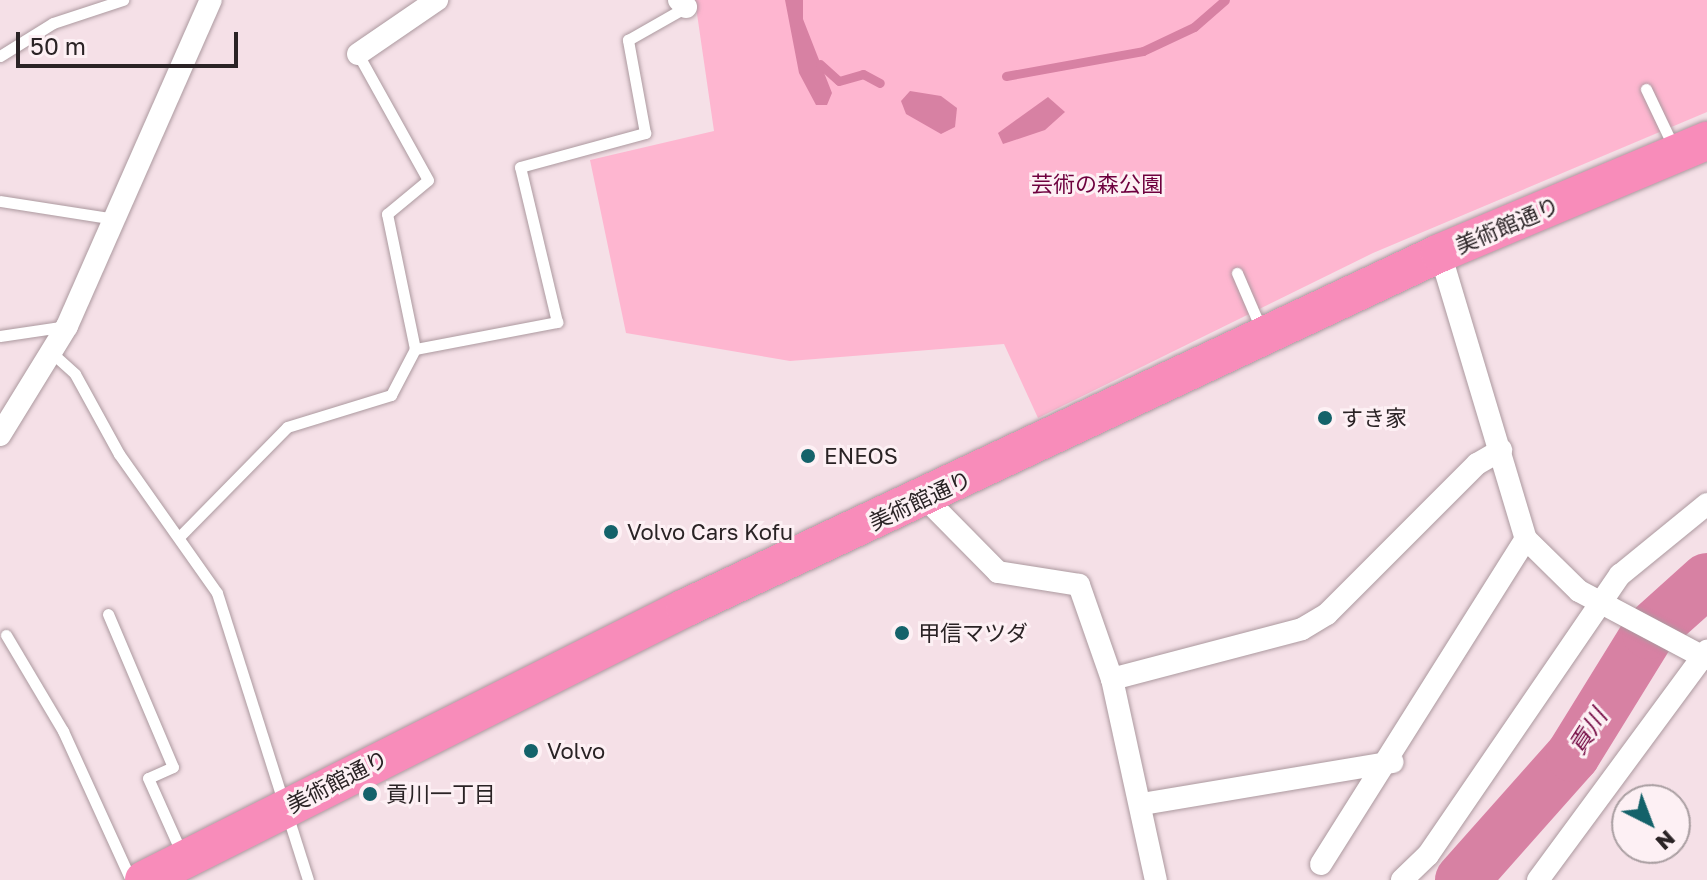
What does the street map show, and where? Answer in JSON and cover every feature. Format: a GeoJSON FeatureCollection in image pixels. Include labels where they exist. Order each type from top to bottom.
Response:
{"type":"FeatureCollection","features":[{"type":"Feature","properties":{"kind":"highway","name":"美術館通り"},"geometry":{"type":"LineString","coordinates":[[144,880],[280,809],[1264,336],[1440,253],[1692,146]]}},
{"type":"Feature","properties":{"kind":"street"},"geometry":{"type":"LineString","coordinates":[[0,435],[67,326],[211,0]]}},
{"type":"Feature","properties":{"kind":"street"},"geometry":{"type":"LineString","coordinates":[[358,54],[437,0]]}},
{"type":"Feature","properties":{"kind":"street"},"geometry":{"type":"LineString","coordinates":[[1440,253],[1526,539],[1603,603],[1703,654],[1538,880]]}},
{"type":"Feature","properties":{"kind":"street"},"geometry":{"type":"LineString","coordinates":[[1112,679],[1302,629],[1327,614],[1477,464],[1501,450]]}},
{"type":"Feature","properties":{"kind":"street"},"geometry":{"type":"LineString","coordinates":[[925,498],[998,572],[1079,585],[1112,679],[1142,804],[1156,880]]}},
{"type":"Feature","properties":{"kind":"street"},"geometry":{"type":"LineString","coordinates":[[1402,880],[1428,855],[1603,603],[1707,504]]}},
{"type":"Feature","properties":{"kind":"street"},"geometry":{"type":"LineString","coordinates":[[1321,864],[1392,762],[1526,539]]}},
{"type":"Feature","properties":{"kind":"street"},"geometry":{"type":"LineString","coordinates":[[1142,804],[1392,762]]}},
{"type":"Feature","properties":{"kind":"lane"},"geometry":{"type":"LineString","coordinates":[[0,56],[53,23],[123,0]]}},
{"type":"Feature","properties":{"kind":"lane"},"geometry":{"type":"LineString","coordinates":[[415,349],[557,322],[520,167],[645,133],[628,40],[682,4]]}},
{"type":"Feature","properties":{"kind":"lane"},"geometry":{"type":"LineString","coordinates":[[181,535],[287,427],[391,395],[415,349],[387,214],[428,180],[358,54]]}},
{"type":"Feature","properties":{"kind":"lane"},"geometry":{"type":"LineString","coordinates":[[1646,89],[1692,146]]}},
{"type":"Feature","properties":{"kind":"lane"},"geometry":{"type":"LineString","coordinates":[[0,201],[115,219]]}},
{"type":"Feature","properties":{"kind":"lane"},"geometry":{"type":"LineString","coordinates":[[1237,273],[1264,336]]}},
{"type":"Feature","properties":{"kind":"lane"},"geometry":{"type":"LineString","coordinates":[[0,336],[67,326]]}},
{"type":"Feature","properties":{"kind":"lane"},"geometry":{"type":"LineString","coordinates":[[52,353],[75,374],[119,454],[181,535],[217,593],[280,809],[308,880]]}},
{"type":"Feature","properties":{"kind":"lane"},"geometry":{"type":"LineString","coordinates":[[108,614],[173,767],[148,778],[184,858]]}},
{"type":"Feature","properties":{"kind":"lane"},"geometry":{"type":"LineString","coordinates":[[6,635],[63,731],[131,880]]}},
{"type":"Feature","properties":{"kind":"green space","name":"芸術の森公園"},"geometry":{"type":"Polygon","coordinates":[[[695,0],[1707,0],[1707,112],[1373,253],[1038,418],[1004,344],[790,361],[626,333],[590,160],[714,131],[695,0]]]}},
{"type":"Feature","properties":{"kind":"shaded area"},"geometry":{"type":"Polygon","coordinates":[[[785,0],[803,0],[803,19],[832,93],[827,105],[816,105],[799,73],[785,0]]]}},
{"type":"Feature","properties":{"kind":"shaded area"},"geometry":{"type":"Polygon","coordinates":[[[910,91],[941,96],[957,108],[955,127],[941,134],[906,114],[901,101],[910,91]]]}},
{"type":"Feature","properties":{"kind":"shaded area"},"geometry":{"type":"Polygon","coordinates":[[[1048,97],[1065,112],[1045,130],[1003,144],[998,133],[1048,97]]]}},
{"type":"Feature","properties":{"kind":"waterway"},"geometry":{"type":"LineString","coordinates":[[1006,76],[1143,51],[1194,27],[1225,0]]}},
{"type":"Feature","properties":{"kind":"waterway"},"geometry":{"type":"LineString","coordinates":[[820,64],[839,81],[863,74],[880,83]]}},
{"type":"Feature","properties":{"kind":"waterway","name":"貢川"},"geometry":{"type":"LineString","coordinates":[[1462,880],[1573,755],[1649,632],[1707,580]]}},
{"type":"Feature","properties":{"kind":"place","name":"すき家"},"geometry":{"type":"Point","coordinates":[1325,418]}},
{"type":"Feature","properties":{"kind":"place","name":"ENEOS"},"geometry":{"type":"Point","coordinates":[808,456]}},
{"type":"Feature","properties":{"kind":"place","name":"Volvo Cars Kofu"},"geometry":{"type":"Point","coordinates":[611,532]}},
{"type":"Feature","properties":{"kind":"place","name":"甲信マツダ"},"geometry":{"type":"Point","coordinates":[902,633]}},
{"type":"Feature","properties":{"kind":"place","name":"Volvo"},"geometry":{"type":"Point","coordinates":[531,751]}},
{"type":"Feature","properties":{"kind":"place","name":"貢川一丁目"},"geometry":{"type":"Point","coordinates":[370,794]}}]}
